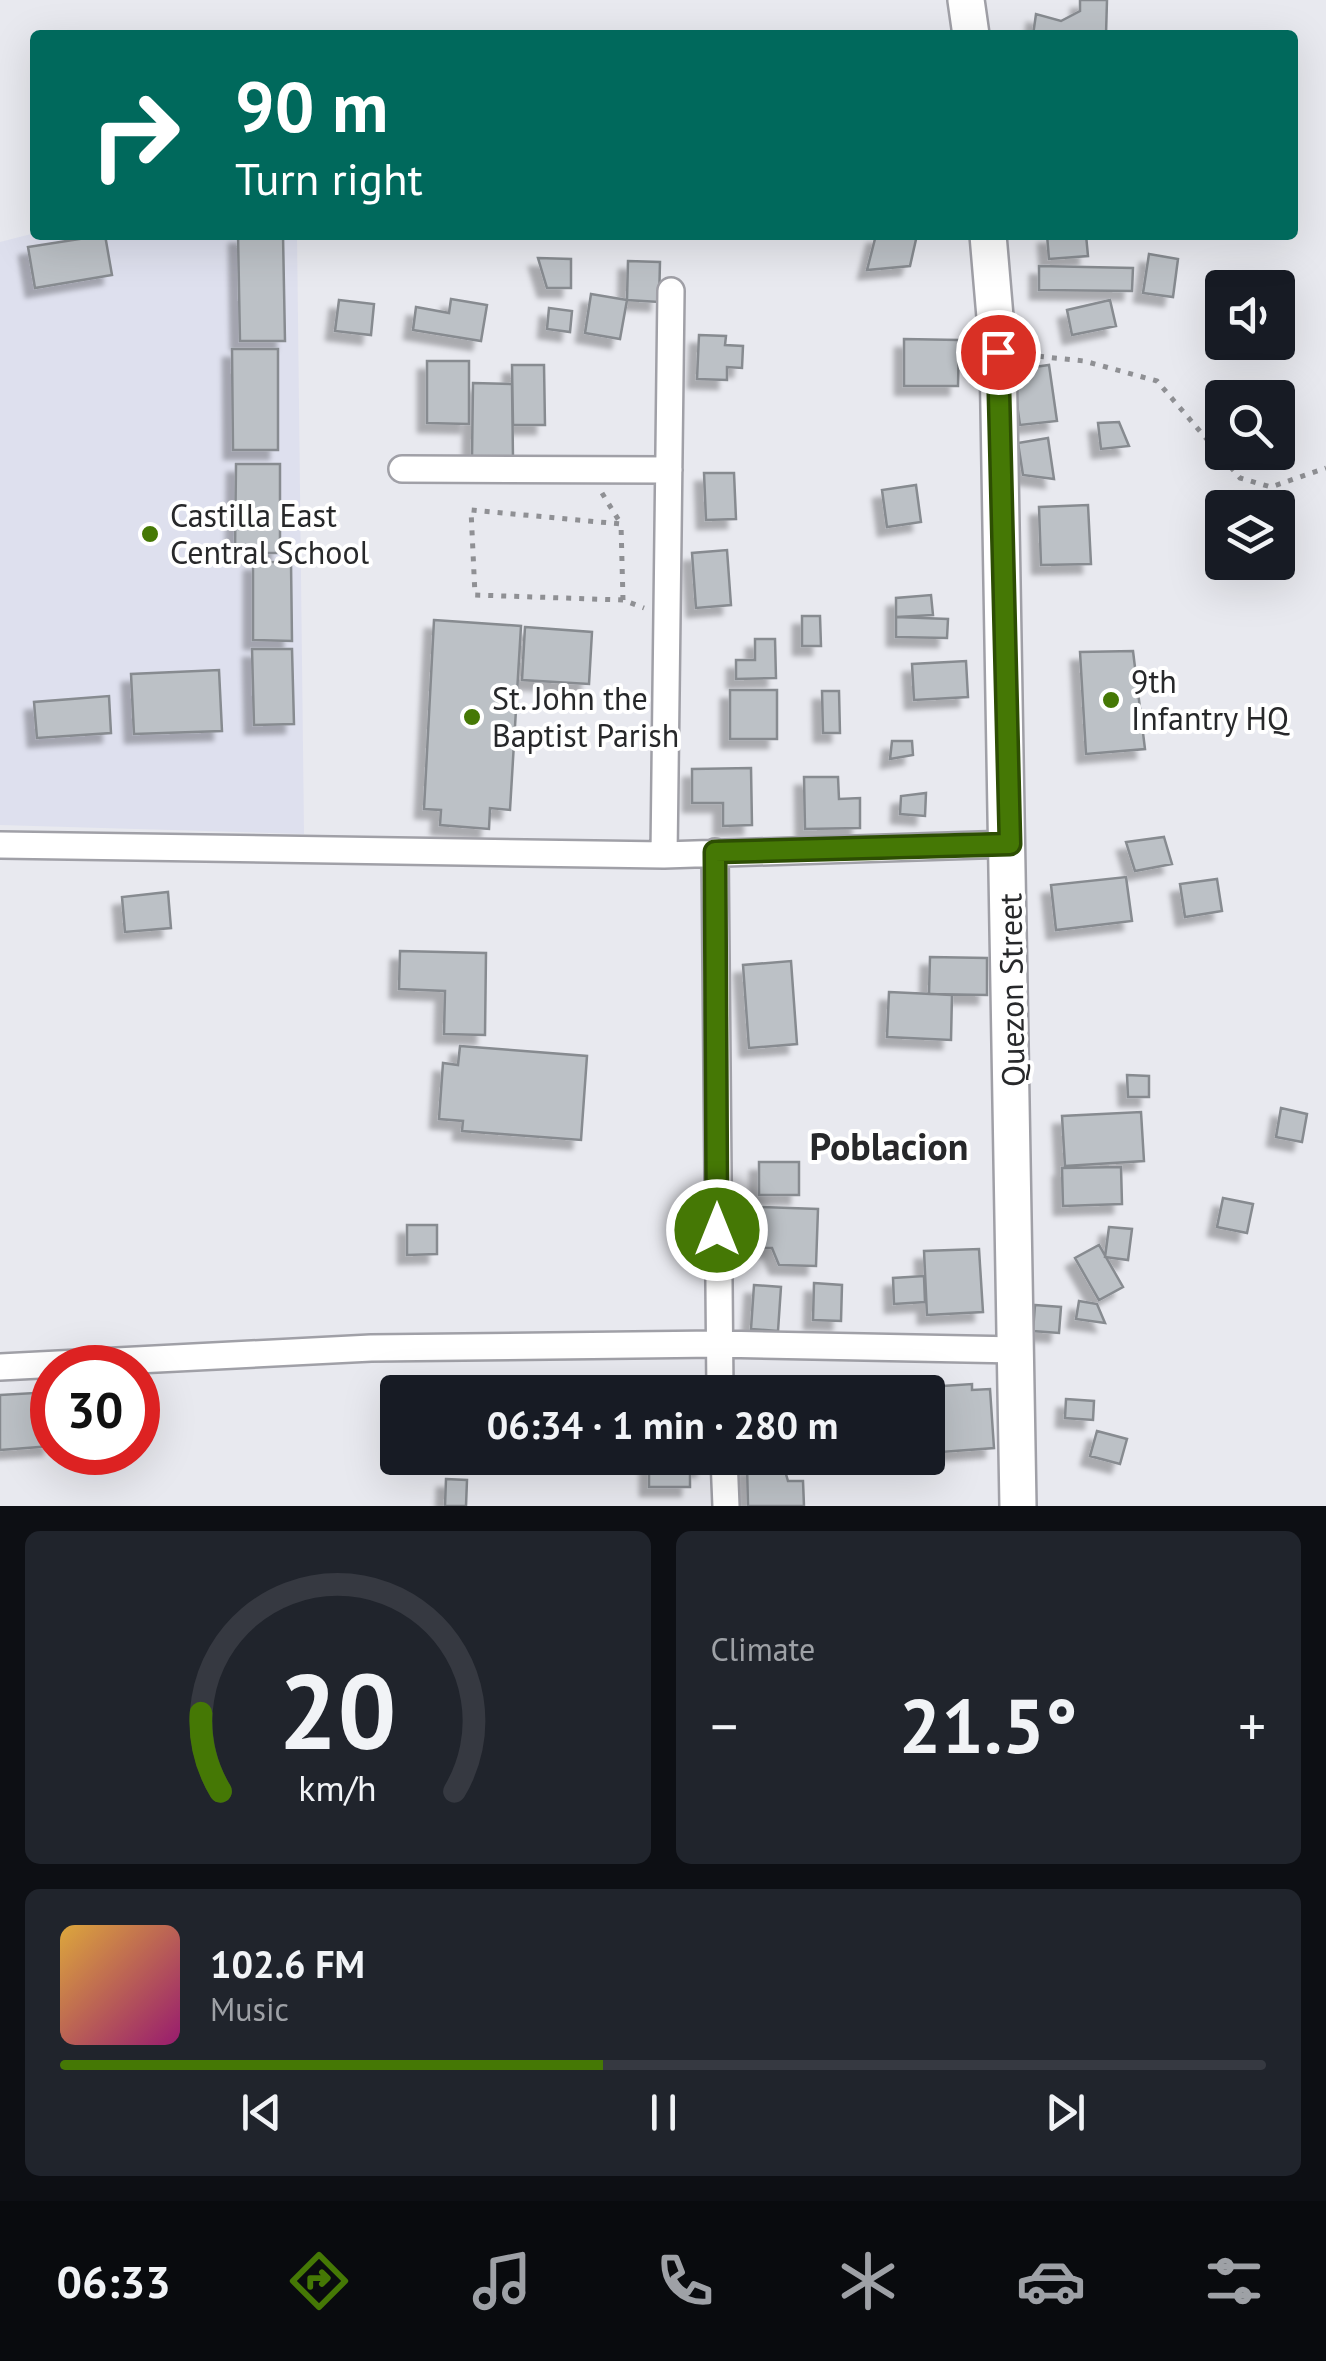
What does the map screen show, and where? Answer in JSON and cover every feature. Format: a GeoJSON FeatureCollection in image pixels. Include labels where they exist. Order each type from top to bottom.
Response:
{"type":"FeatureCollection","features":[{"type":"Feature","properties":{"kind":"street"},"geometry":{"type":"LineString","coordinates":[[966,0],[970,30]]}},
{"type":"Feature","properties":{"kind":"street","name":"Quezon Street"},"geometry":{"type":"LineString","coordinates":[[988,240],[998,352],[1010,844],[1018,1506]]}},
{"type":"Feature","properties":{"kind":"street"},"geometry":{"type":"LineString","coordinates":[[664,855],[671,291]]}},
{"type":"Feature","properties":{"kind":"street"},"geometry":{"type":"LineString","coordinates":[[402,468],[668,470]]}},
{"type":"Feature","properties":{"kind":"street"},"geometry":{"type":"LineString","coordinates":[[0,844],[664,855],[1010,844]]}},
{"type":"Feature","properties":{"kind":"street"},"geometry":{"type":"LineString","coordinates":[[715,852],[719,1375]]}},
{"type":"Feature","properties":{"kind":"street"},"geometry":{"type":"LineString","coordinates":[[0,1367],[370,1348],[717,1344],[1018,1350]]}},
{"type":"Feature","properties":{"kind":"street"},"geometry":{"type":"LineString","coordinates":[[725,1475],[726,1506]]}},
{"type":"Feature","properties":{"kind":"path"},"geometry":{"type":"LineString","coordinates":[[998,352],[1084,361],[1157,382],[1240,478],[1270,487],[1326,468]]}},
{"type":"Feature","properties":{"kind":"path"},"geometry":{"type":"LineString","coordinates":[[472,510],[622,524],[623,600],[475,595],[472,510]]}},
{"type":"Feature","properties":{"kind":"shaded area","name":"Castilla East Central School"},"geometry":{"type":"Polygon","coordinates":[[[30,234],[30,240],[297,240],[304,834],[0,825],[0,242],[30,234]]]}},
{"type":"Feature","properties":{"kind":"building"},"geometry":{"type":"Polygon","coordinates":[[[1080,0],[1107,0],[1106,30],[1034,30],[1036,14],[1061,21],[1080,11],[1080,0]]]}},
{"type":"Feature","properties":{"kind":"building"},"geometry":{"type":"Polygon","coordinates":[[[106,240],[112,275],[35,288],[28,247],[106,240]]]}},
{"type":"Feature","properties":{"kind":"building"},"geometry":{"type":"Polygon","coordinates":[[[238,240],[283,240],[285,341],[240,341],[238,240]]]}},
{"type":"Feature","properties":{"kind":"building"},"geometry":{"type":"Polygon","coordinates":[[[875,240],[916,240],[910,266],[867,270],[875,240]]]}},
{"type":"Feature","properties":{"kind":"building"},"geometry":{"type":"Polygon","coordinates":[[[1047,240],[1086,240],[1088,256],[1049,259],[1047,240]]]}},
{"type":"Feature","properties":{"kind":"building"},"geometry":{"type":"Polygon","coordinates":[[[1149,254],[1178,259],[1173,297],[1143,293],[1149,254]]]}},
{"type":"Feature","properties":{"kind":"building"},"geometry":{"type":"Polygon","coordinates":[[[538,258],[571,259],[571,288],[547,288],[538,258]]]}},
{"type":"Feature","properties":{"kind":"building"},"geometry":{"type":"Polygon","coordinates":[[[628,261],[660,262],[659,302],[627,300],[628,261]]]}},
{"type":"Feature","properties":{"kind":"building"},"geometry":{"type":"Polygon","coordinates":[[[1039,266],[1133,268],[1132,291],[1039,290],[1039,266]]]}},
{"type":"Feature","properties":{"kind":"building"},"geometry":{"type":"Polygon","coordinates":[[[591,294],[627,300],[620,339],[585,333],[591,294]]]}},
{"type":"Feature","properties":{"kind":"building"},"geometry":{"type":"Polygon","coordinates":[[[451,299],[487,305],[481,341],[413,330],[416,307],[449,313],[451,299]]]}},
{"type":"Feature","properties":{"kind":"building"},"geometry":{"type":"Polygon","coordinates":[[[339,300],[374,304],[371,335],[335,331],[339,300]]]}},
{"type":"Feature","properties":{"kind":"building"},"geometry":{"type":"Polygon","coordinates":[[[1110,300],[1116,326],[1072,335],[1067,310],[1110,300]]]}},
{"type":"Feature","properties":{"kind":"building"},"geometry":{"type":"Polygon","coordinates":[[[549,308],[572,311],[570,332],[547,329],[549,308]]]}},
{"type":"Feature","properties":{"kind":"building"},"geometry":{"type":"Polygon","coordinates":[[[699,335],[726,336],[725,345],[743,346],[742,368],[727,367],[727,380],[697,379],[699,335]]]}},
{"type":"Feature","properties":{"kind":"building"},"geometry":{"type":"Polygon","coordinates":[[[904,339],[959,340],[958,386],[904,386],[904,339]]]}},
{"type":"Feature","properties":{"kind":"building"},"geometry":{"type":"Polygon","coordinates":[[[232,349],[278,349],[278,450],[233,450],[232,349]]]}},
{"type":"Feature","properties":{"kind":"building"},"geometry":{"type":"Polygon","coordinates":[[[427,361],[469,361],[469,424],[427,423],[427,361]]]}},
{"type":"Feature","properties":{"kind":"building"},"geometry":{"type":"Polygon","coordinates":[[[512,365],[544,365],[545,425],[513,425],[512,365]]]}},
{"type":"Feature","properties":{"kind":"building"},"geometry":{"type":"Polygon","coordinates":[[[1049,365],[1057,421],[1020,425],[1012,370],[1049,365]]]}},
{"type":"Feature","properties":{"kind":"building"},"geometry":{"type":"Polygon","coordinates":[[[473,383],[512,384],[513,458],[472,458],[473,383]]]}},
{"type":"Feature","properties":{"kind":"building"},"geometry":{"type":"Polygon","coordinates":[[[1119,422],[1129,446],[1101,449],[1098,423],[1119,422]]]}},
{"type":"Feature","properties":{"kind":"building"},"geometry":{"type":"Polygon","coordinates":[[[1048,438],[1054,479],[1023,475],[1018,443],[1048,438]]]}},
{"type":"Feature","properties":{"kind":"building"},"geometry":{"type":"Polygon","coordinates":[[[236,464],[280,464],[280,553],[235,553],[236,464]]]}},
{"type":"Feature","properties":{"kind":"building"},"geometry":{"type":"Polygon","coordinates":[[[704,473],[734,473],[736,519],[706,520],[704,473]]]}},
{"type":"Feature","properties":{"kind":"building"},"geometry":{"type":"Polygon","coordinates":[[[916,485],[921,522],[887,527],[882,490],[916,485]]]}},
{"type":"Feature","properties":{"kind":"building"},"geometry":{"type":"Polygon","coordinates":[[[1088,505],[1091,564],[1041,565],[1039,507],[1088,505]]]}},
{"type":"Feature","properties":{"kind":"building"},"geometry":{"type":"Polygon","coordinates":[[[727,550],[731,605],[696,608],[692,553],[727,550]]]}},
{"type":"Feature","properties":{"kind":"building"},"geometry":{"type":"Polygon","coordinates":[[[253,562],[291,562],[292,641],[253,640],[253,562]]]}},
{"type":"Feature","properties":{"kind":"building"},"geometry":{"type":"Polygon","coordinates":[[[931,595],[933,615],[896,617],[896,598],[931,595]]]}},
{"type":"Feature","properties":{"kind":"building"},"geometry":{"type":"Polygon","coordinates":[[[802,616],[820,616],[821,646],[802,646],[802,616]]]}},
{"type":"Feature","properties":{"kind":"building"},"geometry":{"type":"Polygon","coordinates":[[[896,617],[948,619],[947,638],[896,637],[896,617]]]}},
{"type":"Feature","properties":{"kind":"building","name":"St. John the Baptist Parish"},"geometry":{"type":"Polygon","coordinates":[[[434,620],[521,626],[510,810],[490,808],[489,829],[440,825],[441,810],[424,809],[434,620]]]}},
{"type":"Feature","properties":{"kind":"building"},"geometry":{"type":"Polygon","coordinates":[[[525,627],[592,632],[589,684],[522,680],[525,627]]]}},
{"type":"Feature","properties":{"kind":"building"},"geometry":{"type":"Polygon","coordinates":[[[755,639],[775,639],[776,678],[736,679],[736,660],[755,660],[755,639]]]}},
{"type":"Feature","properties":{"kind":"building"},"geometry":{"type":"Polygon","coordinates":[[[252,649],[292,649],[294,724],[254,725],[252,649]]]}},
{"type":"Feature","properties":{"kind":"building","name":"9th Infantry HQ"},"geometry":{"type":"Polygon","coordinates":[[[1133,651],[1145,749],[1086,754],[1080,652],[1133,651]]]}},
{"type":"Feature","properties":{"kind":"building"},"geometry":{"type":"Polygon","coordinates":[[[966,661],[968,697],[914,700],[912,664],[966,661]]]}},
{"type":"Feature","properties":{"kind":"building"},"geometry":{"type":"Polygon","coordinates":[[[219,670],[222,731],[134,734],[131,674],[219,670]]]}},
{"type":"Feature","properties":{"kind":"building"},"geometry":{"type":"Polygon","coordinates":[[[730,690],[777,690],[777,739],[730,739],[730,690]]]}},
{"type":"Feature","properties":{"kind":"building"},"geometry":{"type":"Polygon","coordinates":[[[822,691],[839,691],[840,733],[823,733],[822,691]]]}},
{"type":"Feature","properties":{"kind":"building"},"geometry":{"type":"Polygon","coordinates":[[[109,696],[111,733],[37,738],[34,702],[109,696]]]}},
{"type":"Feature","properties":{"kind":"building"},"geometry":{"type":"Polygon","coordinates":[[[892,741],[912,741],[913,755],[890,759],[892,741]]]}},
{"type":"Feature","properties":{"kind":"building"},"geometry":{"type":"Polygon","coordinates":[[[751,768],[752,825],[723,826],[723,803],[692,803],[692,769],[751,768]]]}},
{"type":"Feature","properties":{"kind":"building"},"geometry":{"type":"Polygon","coordinates":[[[804,777],[838,777],[839,799],[860,798],[860,828],[805,829],[804,777]]]}},
{"type":"Feature","properties":{"kind":"building"},"geometry":{"type":"Polygon","coordinates":[[[926,793],[925,816],[900,814],[901,796],[926,793]]]}},
{"type":"Feature","properties":{"kind":"building"},"geometry":{"type":"Polygon","coordinates":[[[1164,837],[1172,864],[1135,871],[1126,842],[1164,837]]]}},
{"type":"Feature","properties":{"kind":"building"},"geometry":{"type":"Polygon","coordinates":[[[1126,877],[1132,921],[1056,930],[1051,885],[1126,877]]]}},
{"type":"Feature","properties":{"kind":"building"},"geometry":{"type":"Polygon","coordinates":[[[1217,879],[1222,911],[1185,917],[1180,884],[1217,879]]]}},
{"type":"Feature","properties":{"kind":"building"},"geometry":{"type":"Polygon","coordinates":[[[168,892],[171,928],[125,932],[122,897],[168,892]]]}},
{"type":"Feature","properties":{"kind":"building"},"geometry":{"type":"Polygon","coordinates":[[[400,951],[486,953],[485,1035],[444,1034],[445,991],[399,989],[400,951]]]}},
{"type":"Feature","properties":{"kind":"building"},"geometry":{"type":"Polygon","coordinates":[[[930,957],[987,958],[987,995],[929,994],[930,957]]]}},
{"type":"Feature","properties":{"kind":"building"},"geometry":{"type":"Polygon","coordinates":[[[791,961],[797,1044],[749,1048],[743,965],[791,961]]]}},
{"type":"Feature","properties":{"kind":"building"},"geometry":{"type":"Polygon","coordinates":[[[889,992],[952,995],[951,1040],[887,1037],[889,992]]]}},
{"type":"Feature","properties":{"kind":"building"},"geometry":{"type":"Polygon","coordinates":[[[460,1046],[587,1056],[581,1140],[462,1131],[463,1121],[439,1119],[443,1063],[458,1065],[460,1046]]]}},
{"type":"Feature","properties":{"kind":"building"},"geometry":{"type":"Polygon","coordinates":[[[1127,1075],[1149,1076],[1149,1097],[1128,1097],[1127,1075]]]}},
{"type":"Feature","properties":{"kind":"building"},"geometry":{"type":"Polygon","coordinates":[[[1281,1108],[1307,1114],[1302,1142],[1276,1137],[1281,1108]]]}},
{"type":"Feature","properties":{"kind":"building"},"geometry":{"type":"Polygon","coordinates":[[[1141,1112],[1144,1161],[1065,1166],[1062,1116],[1141,1112]]]}},
{"type":"Feature","properties":{"kind":"building"},"geometry":{"type":"Polygon","coordinates":[[[759,1162],[799,1162],[799,1195],[759,1195],[759,1162]]]}},
{"type":"Feature","properties":{"kind":"building"},"geometry":{"type":"Polygon","coordinates":[[[1121,1167],[1122,1204],[1063,1206],[1062,1168],[1121,1167]]]}},
{"type":"Feature","properties":{"kind":"building"},"geometry":{"type":"Polygon","coordinates":[[[1223,1198],[1253,1204],[1247,1233],[1217,1227],[1223,1198]]]}},
{"type":"Feature","properties":{"kind":"building"},"geometry":{"type":"Polygon","coordinates":[[[759,1207],[818,1209],[816,1266],[779,1265],[772,1248],[758,1248],[759,1207]]]}},
{"type":"Feature","properties":{"kind":"building"},"geometry":{"type":"Polygon","coordinates":[[[407,1225],[437,1225],[437,1254],[407,1255],[407,1225]]]}},
{"type":"Feature","properties":{"kind":"building"},"geometry":{"type":"Polygon","coordinates":[[[1109,1227],[1132,1229],[1128,1260],[1105,1257],[1109,1227]]]}},
{"type":"Feature","properties":{"kind":"building"},"geometry":{"type":"Polygon","coordinates":[[[1099,1245],[1123,1287],[1099,1300],[1075,1258],[1099,1245]]]}},
{"type":"Feature","properties":{"kind":"building"},"geometry":{"type":"Polygon","coordinates":[[[979,1249],[983,1312],[927,1315],[924,1251],[979,1249]]]}},
{"type":"Feature","properties":{"kind":"building"},"geometry":{"type":"Polygon","coordinates":[[[924,1276],[925,1302],[894,1304],[893,1278],[924,1276]]]}},
{"type":"Feature","properties":{"kind":"building"},"geometry":{"type":"Polygon","coordinates":[[[814,1283],[842,1285],[841,1321],[813,1320],[814,1283]]]}},
{"type":"Feature","properties":{"kind":"building"},"geometry":{"type":"Polygon","coordinates":[[[754,1285],[781,1287],[778,1331],[751,1329],[754,1285]]]}},
{"type":"Feature","properties":{"kind":"building"},"geometry":{"type":"Polygon","coordinates":[[[1079,1301],[1097,1304],[1105,1323],[1076,1319],[1079,1301]]]}},
{"type":"Feature","properties":{"kind":"building"},"geometry":{"type":"Polygon","coordinates":[[[1035,1305],[1061,1307],[1059,1333],[1033,1331],[1035,1305]]]}},
{"type":"Feature","properties":{"kind":"building"},"geometry":{"type":"Polygon","coordinates":[[[972,1384],[972,1390],[990,1389],[994,1448],[945,1452],[945,1386],[972,1384]]]}},
{"type":"Feature","properties":{"kind":"building"},"geometry":{"type":"Polygon","coordinates":[[[30,1393],[30,1448],[0,1450],[0,1395],[30,1393]]]}},
{"type":"Feature","properties":{"kind":"building"},"geometry":{"type":"Polygon","coordinates":[[[1066,1399],[1094,1401],[1093,1420],[1065,1418],[1066,1399]]]}},
{"type":"Feature","properties":{"kind":"building"},"geometry":{"type":"Polygon","coordinates":[[[1097,1431],[1127,1439],[1120,1464],[1090,1456],[1097,1431]]]}},
{"type":"Feature","properties":{"kind":"building"},"geometry":{"type":"Polygon","coordinates":[[[649,1475],[690,1475],[690,1487],[649,1487],[649,1475]]]}},
{"type":"Feature","properties":{"kind":"building"},"geometry":{"type":"Polygon","coordinates":[[[747,1475],[786,1475],[788,1481],[803,1481],[804,1506],[748,1506],[747,1475]]]}},
{"type":"Feature","properties":{"kind":"building"},"geometry":{"type":"Polygon","coordinates":[[[446,1479],[467,1480],[466,1506],[445,1506],[446,1479]]]}},
{"type":"Feature","properties":{"kind":"place","name":"Castilla East Central School"},"geometry":{"type":"Point","coordinates":[150,534]}},
{"type":"Feature","properties":{"kind":"place","name":"9th Infantry HQ"},"geometry":{"type":"Point","coordinates":[1111,700]}},
{"type":"Feature","properties":{"kind":"place","name":"St. John the Baptist Parish"},"geometry":{"type":"Point","coordinates":[472,717]}},
{"type":"Feature","properties":{"kind":"district","name":"Poblacion"},"geometry":{"type":"Point","coordinates":[889,1147]}},
{"type":"Feature","properties":{"kind":"route"},"geometry":{"type":"LineString","coordinates":[[717,1230],[715,852],[1010,844],[998,352]]}}]}
